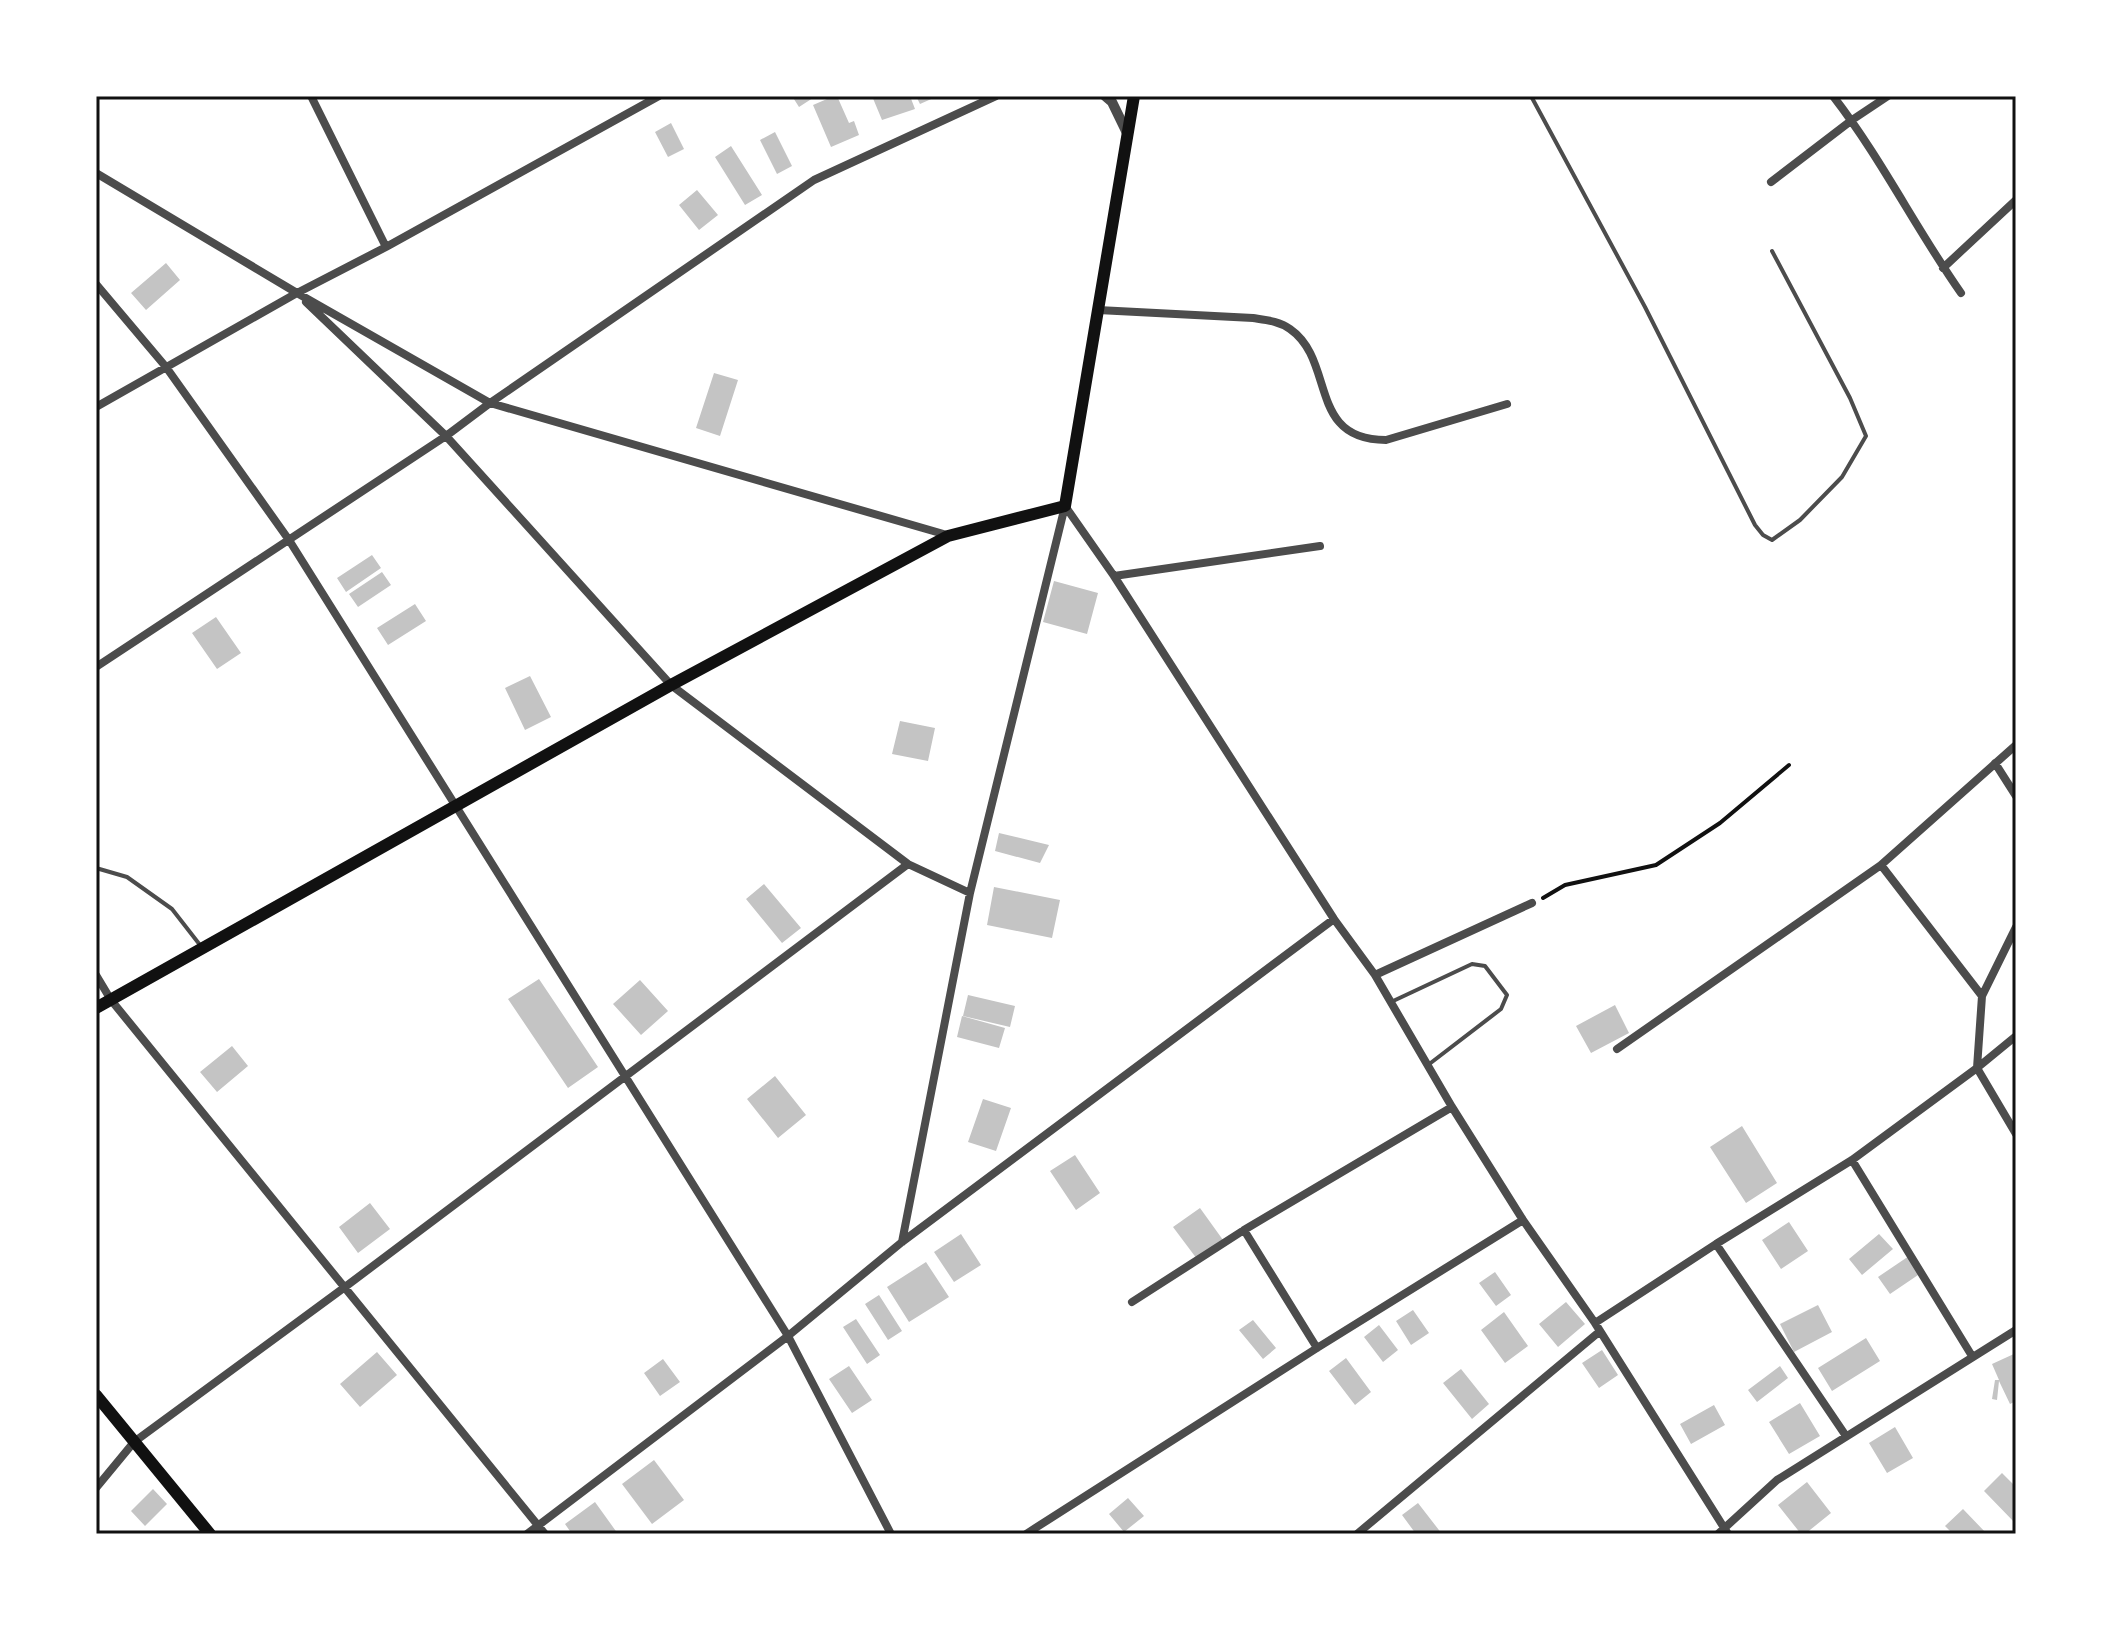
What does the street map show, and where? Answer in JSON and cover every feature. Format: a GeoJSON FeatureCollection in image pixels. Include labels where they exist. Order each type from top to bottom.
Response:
{"type":"FeatureCollection","features":[{"type":"Feature","properties":{"kind":"main road"},"geometry":{"type":"LineString","coordinates":[[96,1008],[671,685],[948,536],[1065,506],[1134,96]]}},
{"type":"Feature","properties":{"kind":"main road"},"geometry":{"type":"LineString","coordinates":[[96,1395],[210,1534]]}},
{"type":"Feature","properties":{"kind":"street"},"geometry":{"type":"LineString","coordinates":[[311,96],[386,247]]}},
{"type":"Feature","properties":{"kind":"street"},"geometry":{"type":"LineString","coordinates":[[96,667],[446,436],[814,180],[996,96]]}},
{"type":"Feature","properties":{"kind":"street"},"geometry":{"type":"LineString","coordinates":[[1105,96],[1112,102],[1129,135]]}},
{"type":"Feature","properties":{"kind":"street"},"geometry":{"type":"LineString","coordinates":[[1833,96],[1852,120],[1961,293]]}},
{"type":"Feature","properties":{"kind":"street"},"geometry":{"type":"LineString","coordinates":[[1771,182],[1888,96]]}},
{"type":"Feature","properties":{"kind":"street"},"geometry":{"type":"LineString","coordinates":[[96,407],[652,98]]}},
{"type":"Feature","properties":{"kind":"street"},"geometry":{"type":"LineString","coordinates":[[96,173],[490,403],[948,536]]}},
{"type":"Feature","properties":{"kind":"street"},"geometry":{"type":"LineString","coordinates":[[1943,268],[2016,200]]}},
{"type":"Feature","properties":{"kind":"street"},"geometry":{"type":"LineString","coordinates":[[96,284],[166,367],[289,540],[788,1336],[891,1534]]}},
{"type":"Feature","properties":{"kind":"street"},"geometry":{"type":"LineString","coordinates":[[297,293],[446,436],[671,685],[908,864],[970,893]]}},
{"type":"Feature","properties":{"kind":"street"},"geometry":{"type":"LineString","coordinates":[[1098,310],[1274,321],[1290,329],[1303,342],[1334,415],[1342,426],[1354,435],[1371,440],[1386,440],[1507,404]]}},
{"type":"Feature","properties":{"kind":"street"},"geometry":{"type":"LineString","coordinates":[[1065,506],[1114,576],[1334,919],[1375,975],[1452,1107],[1523,1220],[1597,1328],[1723,1532],[1777,1480],[2016,1330]]}},
{"type":"Feature","properties":{"kind":"street"},"geometry":{"type":"LineString","coordinates":[[902,1242],[970,893],[1065,506]]}},
{"type":"Feature","properties":{"kind":"street"},"geometry":{"type":"LineString","coordinates":[[1114,576],[1320,546]]}},
{"type":"Feature","properties":{"kind":"street"},"geometry":{"type":"LineString","coordinates":[[1617,1049],[1881,865],[2016,745]]}},
{"type":"Feature","properties":{"kind":"street"},"geometry":{"type":"LineString","coordinates":[[1995,763],[2016,796]]}},
{"type":"Feature","properties":{"kind":"street"},"geometry":{"type":"LineString","coordinates":[[96,1488],[134,1442],[908,864]]}},
{"type":"Feature","properties":{"kind":"street"},"geometry":{"type":"LineString","coordinates":[[1881,865],[1982,996]]}},
{"type":"Feature","properties":{"kind":"street"},"geometry":{"type":"LineString","coordinates":[[1375,975],[1532,903]]}},
{"type":"Feature","properties":{"kind":"street"},"geometry":{"type":"LineString","coordinates":[[527,1534],[788,1336],[902,1242],[1334,919]]}},
{"type":"Feature","properties":{"kind":"street"},"geometry":{"type":"LineString","coordinates":[[2016,927],[1982,996],[1977,1068],[2016,1134]]}},
{"type":"Feature","properties":{"kind":"street"},"geometry":{"type":"LineString","coordinates":[[96,975],[111,1000],[545,1534]]}},
{"type":"Feature","properties":{"kind":"street"},"geometry":{"type":"LineString","coordinates":[[1357,1534],[1597,1328],[1716,1244],[1852,1160],[2016,1036]]}},
{"type":"Feature","properties":{"kind":"street"},"geometry":{"type":"LineString","coordinates":[[1132,1302],[1244,1230],[1452,1107]]}},
{"type":"Feature","properties":{"kind":"street"},"geometry":{"type":"LineString","coordinates":[[1852,1160],[1972,1356]]}},
{"type":"Feature","properties":{"kind":"street"},"geometry":{"type":"LineString","coordinates":[[1026,1534],[1523,1220]]}},
{"type":"Feature","properties":{"kind":"street"},"geometry":{"type":"LineString","coordinates":[[1244,1230],[1317,1348]]}},
{"type":"Feature","properties":{"kind":"street"},"geometry":{"type":"LineString","coordinates":[[1716,1244],[1846,1436]]}},
{"type":"Feature","properties":{"kind":"lane"},"geometry":{"type":"LineString","coordinates":[[1531,96],[1645,307],[1755,525],[1772,540],[1800,520],[1842,477],[1866,436],[1850,398],[1772,251]]}},
{"type":"Feature","properties":{"kind":"lane"},"geometry":{"type":"LineString","coordinates":[[96,868],[127,877],[172,909],[203,949]]}},
{"type":"Feature","properties":{"kind":"lane"},"geometry":{"type":"LineString","coordinates":[[1391,1002],[1472,964],[1485,966],[1507,995],[1501,1009],[1428,1065]]}},
{"type":"Feature","properties":{"kind":"path"},"geometry":{"type":"LineString","coordinates":[[1532,903],[1565,885],[1656,865],[1720,823],[1789,765]]}},
{"type":"Feature","properties":{"kind":"building"},"geometry":{"type":"Polygon","coordinates":[[[792,96],[816,96],[799,107],[792,96]]]}},
{"type":"Feature","properties":{"kind":"building"},"geometry":{"type":"Polygon","coordinates":[[[837,96],[849,123],[854,121],[859,135],[831,147],[813,105],[837,96]]]}},
{"type":"Feature","properties":{"kind":"building"},"geometry":{"type":"Polygon","coordinates":[[[872,96],[910,96],[915,109],[882,120],[872,96]]]}},
{"type":"Feature","properties":{"kind":"building"},"geometry":{"type":"Polygon","coordinates":[[[916,96],[938,96],[920,104],[916,96]]]}},
{"type":"Feature","properties":{"kind":"building"},"geometry":{"type":"Polygon","coordinates":[[[671,123],[684,149],[668,157],[655,132],[671,123]]]}},
{"type":"Feature","properties":{"kind":"building"},"geometry":{"type":"Polygon","coordinates":[[[775,132],[792,166],[777,174],[760,140],[775,132]]]}},
{"type":"Feature","properties":{"kind":"building"},"geometry":{"type":"Polygon","coordinates":[[[731,146],[762,195],[745,205],[715,157],[731,146]]]}},
{"type":"Feature","properties":{"kind":"building"},"geometry":{"type":"Polygon","coordinates":[[[697,190],[718,215],[699,230],[679,205],[697,190]]]}},
{"type":"Feature","properties":{"kind":"building"},"geometry":{"type":"Polygon","coordinates":[[[166,263],[180,280],[146,310],[131,293],[166,263]]]}},
{"type":"Feature","properties":{"kind":"building"},"geometry":{"type":"Polygon","coordinates":[[[714,373],[738,380],[720,436],[696,428],[714,373]]]}},
{"type":"Feature","properties":{"kind":"building"},"geometry":{"type":"Polygon","coordinates":[[[372,555],[381,568],[346,592],[337,578],[372,555]]]}},
{"type":"Feature","properties":{"kind":"building"},"geometry":{"type":"Polygon","coordinates":[[[382,572],[391,585],[358,607],[349,594],[382,572]]]}},
{"type":"Feature","properties":{"kind":"building"},"geometry":{"type":"Polygon","coordinates":[[[1054,581],[1098,593],[1087,634],[1043,622],[1054,581]]]}},
{"type":"Feature","properties":{"kind":"building"},"geometry":{"type":"Polygon","coordinates":[[[415,604],[426,621],[388,645],[377,628],[415,604]]]}},
{"type":"Feature","properties":{"kind":"building"},"geometry":{"type":"Polygon","coordinates":[[[216,617],[241,653],[217,669],[192,633],[216,617]]]}},
{"type":"Feature","properties":{"kind":"building"},"geometry":{"type":"Polygon","coordinates":[[[530,676],[551,717],[525,730],[505,688],[530,676]]]}},
{"type":"Feature","properties":{"kind":"building"},"geometry":{"type":"Polygon","coordinates":[[[900,721],[935,728],[928,761],[892,754],[900,721]]]}},
{"type":"Feature","properties":{"kind":"building"},"geometry":{"type":"Polygon","coordinates":[[[999,833],[1049,845],[1040,863],[995,851],[999,833]]]}},
{"type":"Feature","properties":{"kind":"building"},"geometry":{"type":"Polygon","coordinates":[[[764,884],[801,928],[782,943],[746,899],[764,884]]]}},
{"type":"Feature","properties":{"kind":"building"},"geometry":{"type":"Polygon","coordinates":[[[994,887],[1060,900],[1052,938],[987,925],[994,887]]]}},
{"type":"Feature","properties":{"kind":"building"},"geometry":{"type":"Polygon","coordinates":[[[539,979],[598,1067],[568,1088],[508,999],[539,979]]]}},
{"type":"Feature","properties":{"kind":"building"},"geometry":{"type":"Polygon","coordinates":[[[640,980],[668,1011],[641,1035],[613,1004],[640,980]]]}},
{"type":"Feature","properties":{"kind":"building"},"geometry":{"type":"Polygon","coordinates":[[[968,995],[1015,1006],[1010,1027],[963,1016],[968,995]]]}},
{"type":"Feature","properties":{"kind":"building"},"geometry":{"type":"Polygon","coordinates":[[[1615,1005],[1629,1033],[1591,1053],[1576,1026],[1615,1005]]]}},
{"type":"Feature","properties":{"kind":"building"},"geometry":{"type":"Polygon","coordinates":[[[962,1016],[1005,1028],[999,1048],[957,1037],[962,1016]]]}},
{"type":"Feature","properties":{"kind":"building"},"geometry":{"type":"Polygon","coordinates":[[[232,1046],[248,1066],[217,1092],[200,1072],[232,1046]]]}},
{"type":"Feature","properties":{"kind":"building"},"geometry":{"type":"Polygon","coordinates":[[[775,1076],[806,1115],[778,1138],[747,1099],[775,1076]]]}},
{"type":"Feature","properties":{"kind":"building"},"geometry":{"type":"Polygon","coordinates":[[[983,1099],[1011,1108],[996,1151],[968,1142],[983,1099]]]}},
{"type":"Feature","properties":{"kind":"building"},"geometry":{"type":"Polygon","coordinates":[[[1742,1126],[1777,1183],[1746,1203],[1710,1147],[1742,1126]]]}},
{"type":"Feature","properties":{"kind":"building"},"geometry":{"type":"Polygon","coordinates":[[[1075,1155],[1100,1193],[1076,1210],[1050,1171],[1075,1155]]]}},
{"type":"Feature","properties":{"kind":"building"},"geometry":{"type":"Polygon","coordinates":[[[370,1203],[390,1229],[358,1253],[339,1227],[370,1203]]]}},
{"type":"Feature","properties":{"kind":"building"},"geometry":{"type":"Polygon","coordinates":[[[1200,1208],[1223,1240],[1197,1259],[1173,1227],[1200,1208]]]}},
{"type":"Feature","properties":{"kind":"building"},"geometry":{"type":"Polygon","coordinates":[[[1789,1222],[1808,1251],[1781,1269],[1762,1240],[1789,1222]]]}},
{"type":"Feature","properties":{"kind":"building"},"geometry":{"type":"Polygon","coordinates":[[[961,1234],[981,1265],[954,1282],[934,1252],[961,1234]]]}},
{"type":"Feature","properties":{"kind":"building"},"geometry":{"type":"Polygon","coordinates":[[[1879,1234],[1893,1249],[1862,1275],[1849,1259],[1879,1234]]]}},
{"type":"Feature","properties":{"kind":"building"},"geometry":{"type":"Polygon","coordinates":[[[1909,1256],[1921,1273],[1890,1294],[1878,1277],[1909,1256]]]}},
{"type":"Feature","properties":{"kind":"building"},"geometry":{"type":"Polygon","coordinates":[[[926,1262],[949,1297],[909,1322],[887,1287],[926,1262]]]}},
{"type":"Feature","properties":{"kind":"building"},"geometry":{"type":"Polygon","coordinates":[[[1495,1272],[1511,1295],[1496,1306],[1479,1283],[1495,1272]]]}},
{"type":"Feature","properties":{"kind":"building"},"geometry":{"type":"Polygon","coordinates":[[[879,1295],[902,1331],[888,1340],[865,1304],[879,1295]]]}},
{"type":"Feature","properties":{"kind":"building"},"geometry":{"type":"Polygon","coordinates":[[[1566,1302],[1585,1324],[1558,1347],[1539,1324],[1566,1302]]]}},
{"type":"Feature","properties":{"kind":"building"},"geometry":{"type":"Polygon","coordinates":[[[1818,1305],[1832,1332],[1794,1352],[1780,1324],[1818,1305]]]}},
{"type":"Feature","properties":{"kind":"building"},"geometry":{"type":"Polygon","coordinates":[[[1413,1310],[1429,1333],[1411,1345],[1396,1321],[1413,1310]]]}},
{"type":"Feature","properties":{"kind":"building"},"geometry":{"type":"Polygon","coordinates":[[[1504,1312],[1528,1346],[1505,1363],[1481,1330],[1504,1312]]]}},
{"type":"Feature","properties":{"kind":"building"},"geometry":{"type":"Polygon","coordinates":[[[856,1319],[880,1355],[867,1364],[843,1327],[856,1319]]]}},
{"type":"Feature","properties":{"kind":"building"},"geometry":{"type":"Polygon","coordinates":[[[1253,1320],[1276,1348],[1263,1359],[1239,1330],[1253,1320]]]}},
{"type":"Feature","properties":{"kind":"building"},"geometry":{"type":"Polygon","coordinates":[[[1379,1325],[1398,1350],[1383,1362],[1364,1337],[1379,1325]]]}},
{"type":"Feature","properties":{"kind":"building"},"geometry":{"type":"Polygon","coordinates":[[[1866,1338],[1880,1361],[1832,1391],[1818,1368],[1866,1338]]]}},
{"type":"Feature","properties":{"kind":"building"},"geometry":{"type":"Polygon","coordinates":[[[1602,1350],[1618,1375],[1599,1388],[1582,1363],[1602,1350]]]}},
{"type":"Feature","properties":{"kind":"building"},"geometry":{"type":"Polygon","coordinates":[[[377,1352],[397,1375],[360,1407],[340,1384],[377,1352]]]}},
{"type":"Feature","properties":{"kind":"building"},"geometry":{"type":"Polygon","coordinates":[[[2016,1353],[2016,1401],[2010,1404],[1999,1381],[1997,1400],[1992,1399],[1995,1380],[1999,1380],[1992,1364],[2016,1353]]]}},
{"type":"Feature","properties":{"kind":"building"},"geometry":{"type":"Polygon","coordinates":[[[1346,1358],[1371,1392],[1355,1405],[1329,1371],[1346,1358]]]}},
{"type":"Feature","properties":{"kind":"building"},"geometry":{"type":"Polygon","coordinates":[[[663,1359],[680,1382],[660,1396],[644,1373],[663,1359]]]}},
{"type":"Feature","properties":{"kind":"building"},"geometry":{"type":"Polygon","coordinates":[[[849,1366],[872,1400],[852,1413],[829,1379],[849,1366]]]}},
{"type":"Feature","properties":{"kind":"building"},"geometry":{"type":"Polygon","coordinates":[[[1780,1366],[1788,1378],[1757,1402],[1748,1390],[1780,1366]]]}},
{"type":"Feature","properties":{"kind":"building"},"geometry":{"type":"Polygon","coordinates":[[[1461,1369],[1489,1404],[1472,1419],[1443,1383],[1461,1369]]]}},
{"type":"Feature","properties":{"kind":"building"},"geometry":{"type":"Polygon","coordinates":[[[1800,1403],[1820,1436],[1789,1454],[1769,1422],[1800,1403]]]}},
{"type":"Feature","properties":{"kind":"building"},"geometry":{"type":"Polygon","coordinates":[[[1714,1405],[1725,1425],[1691,1444],[1680,1424],[1714,1405]]]}},
{"type":"Feature","properties":{"kind":"building"},"geometry":{"type":"Polygon","coordinates":[[[1895,1427],[1913,1458],[1887,1473],[1869,1443],[1895,1427]]]}},
{"type":"Feature","properties":{"kind":"building"},"geometry":{"type":"Polygon","coordinates":[[[654,1460],[684,1500],[652,1524],[622,1484],[654,1460]]]}},
{"type":"Feature","properties":{"kind":"building"},"geometry":{"type":"Polygon","coordinates":[[[2002,1473],[2016,1487],[2016,1524],[1984,1491],[2002,1473]]]}},
{"type":"Feature","properties":{"kind":"building"},"geometry":{"type":"Polygon","coordinates":[[[1807,1482],[1831,1513],[1801,1534],[1778,1505],[1807,1482]]]}},
{"type":"Feature","properties":{"kind":"building"},"geometry":{"type":"Polygon","coordinates":[[[153,1489],[167,1504],[145,1526],[131,1511],[153,1489]]]}},
{"type":"Feature","properties":{"kind":"building"},"geometry":{"type":"Polygon","coordinates":[[[1128,1498],[1144,1516],[1124,1532],[1109,1514],[1128,1498]]]}},
{"type":"Feature","properties":{"kind":"building"},"geometry":{"type":"Polygon","coordinates":[[[595,1502],[618,1534],[572,1534],[565,1524],[595,1502]]]}},
{"type":"Feature","properties":{"kind":"building"},"geometry":{"type":"Polygon","coordinates":[[[1418,1503],[1442,1534],[1416,1534],[1402,1515],[1418,1503]]]}},
{"type":"Feature","properties":{"kind":"building"},"geometry":{"type":"Polygon","coordinates":[[[1963,1509],[1987,1534],[1953,1534],[1945,1526],[1963,1509]]]}}]}
